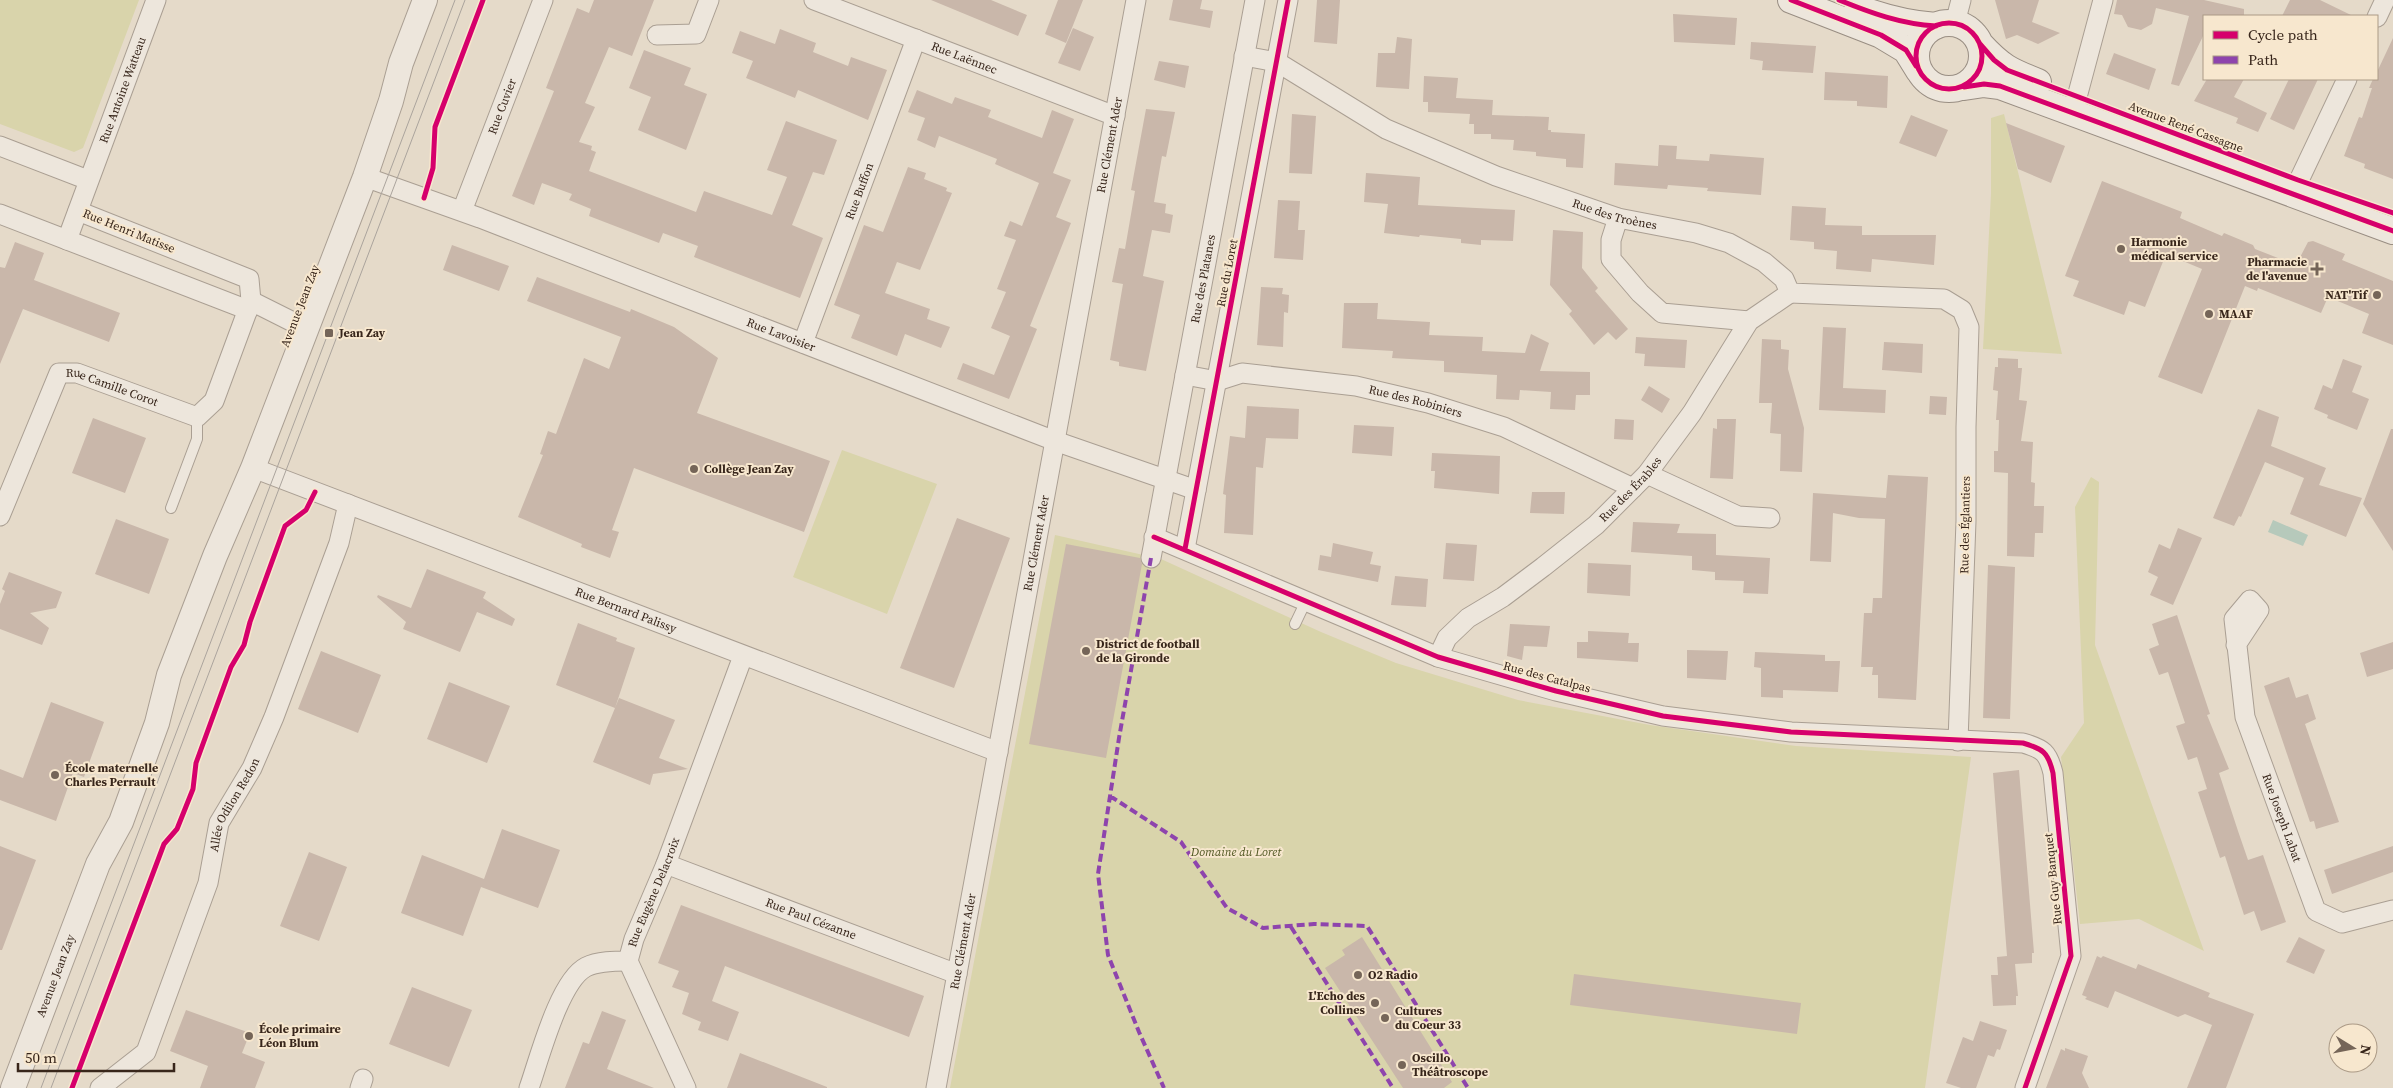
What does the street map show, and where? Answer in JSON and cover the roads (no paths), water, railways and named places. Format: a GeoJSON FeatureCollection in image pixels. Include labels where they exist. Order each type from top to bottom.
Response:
{"type":"FeatureCollection","features":[{"type":"Feature","properties":{"kind":"main road","name":"Avenue René Cassagne"},"geometry":{"type":"LineString","coordinates":[[1791,0],[1881,35],[1906,50],[1925,80],[1944,90],[1984,84],[2000,86],[2076,105]]}},
{"type":"Feature","properties":{"kind":"main road"},"geometry":{"type":"LineString","coordinates":[[1839,0],[1885,18],[1916,25],[1951,16]]}},
{"type":"Feature","properties":{"kind":"main road","name":"Avenue René Cassagne"},"geometry":{"type":"LineString","coordinates":[[1951,16],[1970,30],[1994,60],[2007,70],[2076,105],[2295,187],[2393,231]]}},
{"type":"Feature","properties":{"kind":"main road"},"geometry":{"type":"LineString","coordinates":[[1919,71],[1916,50],[1927,31],[1951,16]]}},
{"type":"Feature","properties":{"kind":"main road"},"geometry":{"type":"LineString","coordinates":[[1964,86],[1972,81],[1982,64],[1980,44]]}},
{"type":"Feature","properties":{"kind":"main road","name":"Avenue René Cassagne"},"geometry":{"type":"LineString","coordinates":[[2295,187],[2393,213]]}},
{"type":"Feature","properties":{"kind":"street","name":"Rue Antoine Watteau"},"geometry":{"type":"LineString","coordinates":[[88,180],[156,0]]}},
{"type":"Feature","properties":{"kind":"street","name":"Avenue Jean Zay"},"geometry":{"type":"LineString","coordinates":[[13,1088],[98,864],[108,816],[146,719],[169,675],[215,556],[253,468],[365,177],[392,101],[401,63],[425,0]]}},
{"type":"Feature","properties":{"kind":"street","name":"Rue Cuvier"},"geometry":{"type":"LineString","coordinates":[[462,211],[542,0]]}},
{"type":"Feature","properties":{"kind":"street"},"geometry":{"type":"LineString","coordinates":[[657,35],[696,34],[709,0]]}},
{"type":"Feature","properties":{"kind":"street","name":"Rue Laënnec"},"geometry":{"type":"LineString","coordinates":[[814,0],[1115,116]]}},
{"type":"Feature","properties":{"kind":"street","name":"Rue Clément Ader"},"geometry":{"type":"LineString","coordinates":[[936,1088],[1136,0]]}},
{"type":"Feature","properties":{"kind":"street","name":"Rue des Platanes"},"geometry":{"type":"LineString","coordinates":[[1151,558],[1255,0]]}},
{"type":"Feature","properties":{"kind":"street","name":"Rue du Loret"},"geometry":{"type":"LineString","coordinates":[[1186,549],[1288,0]]}},
{"type":"Feature","properties":{"kind":"street"},"geometry":{"type":"LineString","coordinates":[[2076,105],[2104,0]]}},
{"type":"Feature","properties":{"kind":"street"},"geometry":{"type":"LineString","coordinates":[[2378,15],[2385,0]]}},
{"type":"Feature","properties":{"kind":"street","name":"Rue Buffon"},"geometry":{"type":"LineString","coordinates":[[803,343],[916,39]]}},
{"type":"Feature","properties":{"kind":"street"},"geometry":{"type":"LineString","coordinates":[[1244,56],[1277,62]]}},
{"type":"Feature","properties":{"kind":"street","name":"Rue des Troènes"},"geometry":{"type":"LineString","coordinates":[[1277,62],[1386,129],[1496,176],[1618,218],[1696,233],[1729,243],[1764,262],[1784,279],[1790,293]]}},
{"type":"Feature","properties":{"kind":"street","name":"Avenue Jean Zay"},"geometry":{"type":"LineString","coordinates":[[215,556],[235,478],[293,322],[381,96],[401,63]]}},
{"type":"Feature","properties":{"kind":"street"},"geometry":{"type":"LineString","coordinates":[[2295,187],[2347,80]]}},
{"type":"Feature","properties":{"kind":"street"},"geometry":{"type":"LineString","coordinates":[[0,146],[88,180]]}},
{"type":"Feature","properties":{"kind":"street","name":"Rue Lavoisier"},"geometry":{"type":"LineString","coordinates":[[365,177],[462,211],[1055,441],[1165,481],[1196,490]]}},
{"type":"Feature","properties":{"kind":"street","name":"Rue Henri Matisse"},"geometry":{"type":"LineString","coordinates":[[88,180],[78,211],[249,279],[250,306]]}},
{"type":"Feature","properties":{"kind":"street"},"geometry":{"type":"LineString","coordinates":[[67,240],[78,211]]}},
{"type":"Feature","properties":{"kind":"street"},"geometry":{"type":"LineString","coordinates":[[0,214],[293,322]]}},
{"type":"Feature","properties":{"kind":"street"},"geometry":{"type":"LineString","coordinates":[[1618,218],[1611,240],[1611,259],[1640,293],[1662,313],[1749,321]]}},
{"type":"Feature","properties":{"kind":"street","name":"Rue des Églantiers"},"geometry":{"type":"LineString","coordinates":[[1790,293],[1944,299],[1962,310],[1969,328],[1966,521],[1958,741]]}},
{"type":"Feature","properties":{"kind":"street","name":"Rue des Érables"},"geometry":{"type":"LineString","coordinates":[[1438,657],[1447,638],[1468,618],[1503,597],[1596,525],[1647,474],[1692,413],[1749,321],[1790,293]]}},
{"type":"Feature","properties":{"kind":"street"},"geometry":{"type":"LineString","coordinates":[[197,417],[214,400],[250,306]]}},
{"type":"Feature","properties":{"kind":"street","name":"Rue Camille Corot"},"geometry":{"type":"LineString","coordinates":[[0,516],[59,373],[77,373],[197,417]]}},
{"type":"Feature","properties":{"kind":"street","name":"Rue des Robiniers"},"geometry":{"type":"LineString","coordinates":[[1185,375],[1217,381],[1242,373],[1356,386],[1428,403],[1504,427],[1633,488]]}},
{"type":"Feature","properties":{"kind":"street","name":"Rue Bernard Palissy"},"geometry":{"type":"LineString","coordinates":[[253,468],[998,752]]}},
{"type":"Feature","properties":{"kind":"street"},"geometry":{"type":"LineString","coordinates":[[1647,474],[1738,516],[1770,518]]}},
{"type":"Feature","properties":{"kind":"street","name":"Allée Odilon Redon"},"geometry":{"type":"LineString","coordinates":[[100,1088],[146,1052],[208,883],[219,823],[252,768],[274,717],[339,543],[348,504]]}},
{"type":"Feature","properties":{"kind":"street","name":"Rue des Catalpas"},"geometry":{"type":"LineString","coordinates":[[1154,537],[1438,657],[1556,691],[1663,716],[1791,732],[1958,741]]}},
{"type":"Feature","properties":{"kind":"street","name":"Rue Joseph Labat"},"geometry":{"type":"LineString","coordinates":[[2236,645],[2245,717],[2316,911],[2342,923],[2393,910]]}},
{"type":"Feature","properties":{"kind":"street","name":"Rue Eugène Delacroix"},"geometry":{"type":"LineString","coordinates":[[529,1088],[560,1001],[572,980],[585,967],[607,962],[628,961],[634,939],[666,864],[743,656]]}},
{"type":"Feature","properties":{"kind":"street","name":"Rue Guy Banquet"},"geometry":{"type":"LineString","coordinates":[[1958,741],[2023,743],[2039,748],[2049,757],[2053,773],[2071,956],[2025,1088]]}},
{"type":"Feature","properties":{"kind":"street","name":"Rue Paul Cézanne"},"geometry":{"type":"LineString","coordinates":[[666,864],[956,974]]}},
{"type":"Feature","properties":{"kind":"street"},"geometry":{"type":"LineString","coordinates":[[628,961],[686,1088]]}},
{"type":"Feature","properties":{"kind":"lane"},"geometry":{"type":"LineString","coordinates":[[171,508],[197,439],[197,417]]}},
{"type":"Feature","properties":{"kind":"lane"},"geometry":{"type":"LineString","coordinates":[[1295,624],[1306,601]]}},
{"type":"Feature","properties":{"kind":"tram line"},"geometry":{"type":"LineString","coordinates":[[41,1088],[455,0]]}},
{"type":"Feature","properties":{"kind":"tram line"},"geometry":{"type":"LineString","coordinates":[[51,1088],[465,0]]}},
{"type":"Feature","properties":{"kind":"place","name":"Harmonie médical service"},"geometry":{"type":"Point","coordinates":[2121,249]}},
{"type":"Feature","properties":{"kind":"place","name":"Pharmacie de l'avenue"},"geometry":{"type":"Point","coordinates":[2317,269]}},
{"type":"Feature","properties":{"kind":"place","name":"NAT'Tif"},"geometry":{"type":"Point","coordinates":[2377,295]}},
{"type":"Feature","properties":{"kind":"place","name":"MAAF"},"geometry":{"type":"Point","coordinates":[2209,314]}},
{"type":"Feature","properties":{"kind":"place","name":"Jean Zay"},"geometry":{"type":"Point","coordinates":[329,333]}},
{"type":"Feature","properties":{"kind":"place","name":"Collège Jean Zay"},"geometry":{"type":"Point","coordinates":[694,469]}},
{"type":"Feature","properties":{"kind":"place","name":"District de football de la Gironde"},"geometry":{"type":"Point","coordinates":[1086,651]}},
{"type":"Feature","properties":{"kind":"place","name":"École maternelle Charles Perrault"},"geometry":{"type":"Point","coordinates":[55,775]}},
{"type":"Feature","properties":{"kind":"place","name":"O2 Radio"},"geometry":{"type":"Point","coordinates":[1358,975]}},
{"type":"Feature","properties":{"kind":"place","name":"L'Echo des Collines"},"geometry":{"type":"Point","coordinates":[1375,1003]}},
{"type":"Feature","properties":{"kind":"place","name":"Cultures du Coeur 33"},"geometry":{"type":"Point","coordinates":[1385,1018]}},
{"type":"Feature","properties":{"kind":"place","name":"École primaire Léon Blum"},"geometry":{"type":"Point","coordinates":[249,1036]}},
{"type":"Feature","properties":{"kind":"place","name":"Oscillo Théâtroscope"},"geometry":{"type":"Point","coordinates":[1402,1065]}},
{"type":"Feature","properties":{"kind":"park label","name":"Domaine du Loret"},"geometry":{"type":"Point","coordinates":[1236,852]}}]}
